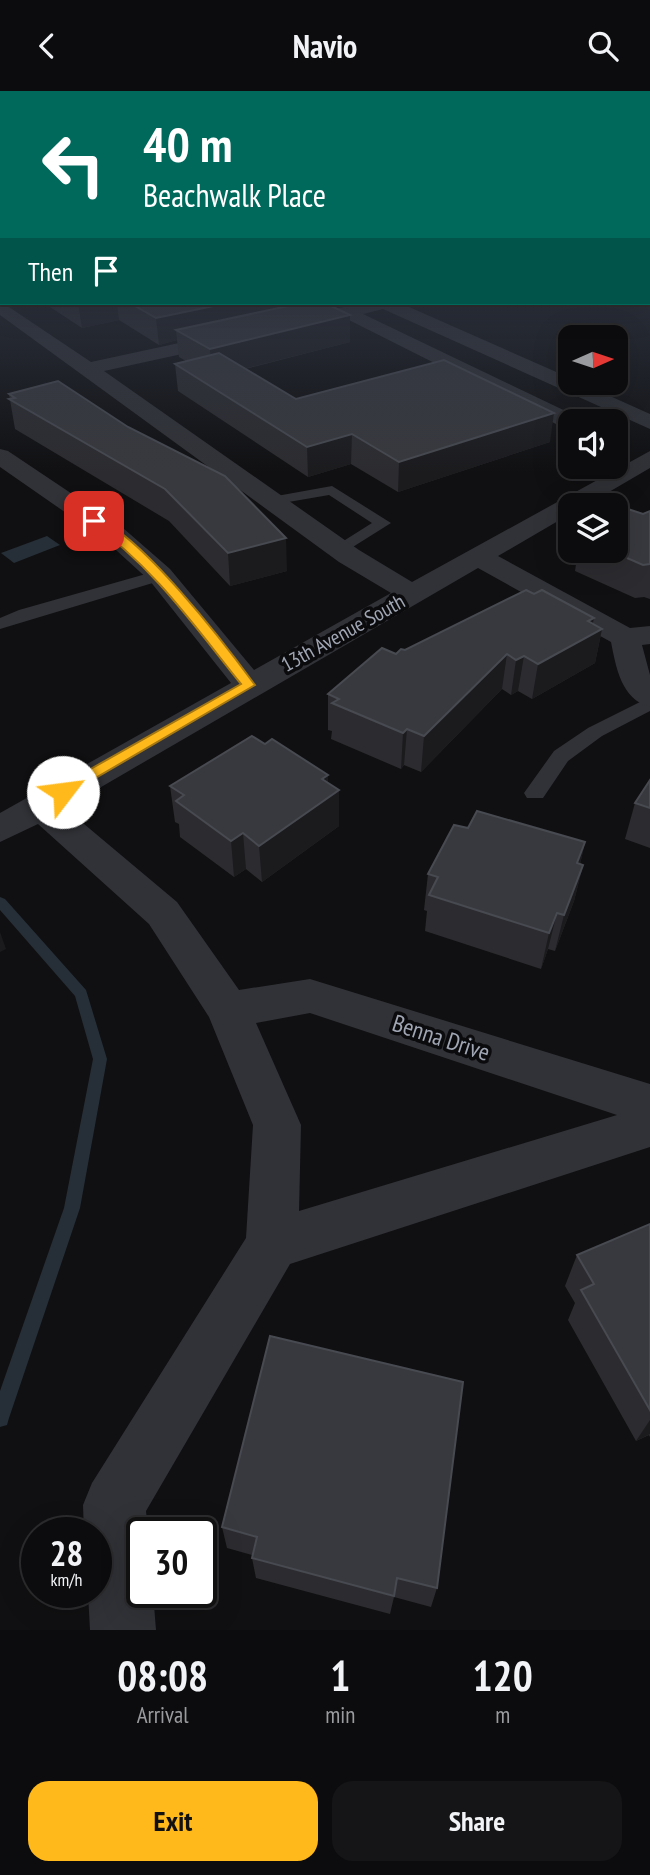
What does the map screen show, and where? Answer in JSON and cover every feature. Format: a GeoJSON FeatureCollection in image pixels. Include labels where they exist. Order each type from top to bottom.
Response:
{"type":"FeatureCollection","features":[{"type":"Feature","properties":{"kind":"street"},"geometry":{"type":"LineString","coordinates":[[32,329],[341,550],[412,594]]}},
{"type":"Feature","properties":{"kind":"street"},"geometry":{"type":"LineString","coordinates":[[380,329],[558,416]]}},
{"type":"Feature","properties":{"kind":"street"},"geometry":{"type":"LineString","coordinates":[[442,329],[650,422]]}},
{"type":"Feature","properties":{"kind":"street"},"geometry":{"type":"LineString","coordinates":[[87,369],[250,333]]}},
{"type":"Feature","properties":{"kind":"street","name":"13th Avenue South"},"geometry":{"type":"LineString","coordinates":[[20,817],[650,457]]}},
{"type":"Feature","properties":{"kind":"street"},"geometry":{"type":"LineString","coordinates":[[5,465],[114,534],[160,575],[249,685]]}},
{"type":"Feature","properties":{"kind":"street"},"geometry":{"type":"LineString","coordinates":[[479,557],[638,636],[635,679],[650,697]]}},
{"type":"Feature","properties":{"kind":"street"},"geometry":{"type":"LineString","coordinates":[[20,817],[163,913],[229,1010],[277,1125],[272,1244],[114,1505],[123,1630]]}},
{"type":"Feature","properties":{"kind":"street","name":"Benna Drive"},"geometry":{"type":"LineString","coordinates":[[229,1010],[310,996],[650,1105]]}},
{"type":"Feature","properties":{"kind":"street"},"geometry":{"type":"LineString","coordinates":[[272,1244],[650,1126]]}},
{"type":"Feature","properties":{"kind":"lane"},"geometry":{"type":"LineString","coordinates":[[271,501],[331,490],[383,523],[341,550]]}},
{"type":"Feature","properties":{"kind":"lane"},"geometry":{"type":"LineString","coordinates":[[0,624],[25,614],[160,575]]}},
{"type":"Feature","properties":{"kind":"lane"},"geometry":{"type":"LineString","coordinates":[[535,793],[561,756],[595,732],[650,703]]}},
{"type":"Feature","properties":{"kind":"shaded area"},"geometry":{"type":"Polygon","coordinates":[[[47,536],[60,545],[14,563],[1,553],[47,536]]]}},
{"type":"Feature","properties":{"kind":"building"},"geometry":{"type":"Polygon","coordinates":[[[182,329],[293,329],[210,349],[176,330],[182,329]]]}},
{"type":"Feature","properties":{"kind":"building"},"geometry":{"type":"Polygon","coordinates":[[[219,353],[296,399],[444,360],[554,413],[399,462],[352,434],[307,447],[175,364],[219,353]]]}},
{"type":"Feature","properties":{"kind":"building"},"geometry":{"type":"Polygon","coordinates":[[[58,381],[128,427],[225,476],[286,538],[228,553],[165,489],[9,399],[15,398],[9,394],[58,381]]]}},
{"type":"Feature","properties":{"kind":"building"},"geometry":{"type":"Polygon","coordinates":[[[628,509],[643,514],[650,511],[650,564],[643,565],[628,558],[628,509]]]}},
{"type":"Feature","properties":{"kind":"building"},"geometry":{"type":"Polygon","coordinates":[[[526,590],[534,594],[542,590],[594,618],[588,621],[602,629],[538,664],[524,656],[516,660],[507,654],[424,736],[407,729],[403,733],[332,703],[339,699],[328,694],[382,648],[396,654],[401,649],[405,650],[526,590]]]}},
{"type":"Feature","properties":{"kind":"building"},"geometry":{"type":"Polygon","coordinates":[[[252,736],[265,744],[272,739],[328,775],[322,779],[339,790],[259,846],[243,833],[231,841],[176,801],[184,795],[170,786],[252,736]]]}},
{"type":"Feature","properties":{"kind":"building"},"geometry":{"type":"Polygon","coordinates":[[[650,780],[650,808],[635,803],[650,780]]]}},
{"type":"Feature","properties":{"kind":"building"},"geometry":{"type":"Polygon","coordinates":[[[477,811],[585,842],[577,863],[583,865],[564,915],[557,913],[549,933],[429,895],[438,877],[428,874],[454,825],[468,828],[477,811]]]}},
{"type":"Feature","properties":{"kind":"building"},"geometry":{"type":"Polygon","coordinates":[[[650,1224],[650,1410],[581,1290],[594,1284],[577,1255],[650,1224]]]}},
{"type":"Feature","properties":{"kind":"building"},"geometry":{"type":"Polygon","coordinates":[[[270,1336],[463,1382],[437,1588],[397,1578],[394,1596],[252,1558],[257,1537],[222,1527],[270,1336]]]}},
{"type":"Feature","properties":{"kind":"waterway"},"geometry":{"type":"LineString","coordinates":[[0,902],[81,994],[100,1059],[72,1208],[0,1418]]}},
{"type":"Feature","properties":{"kind":"route"},"geometry":{"type":"LineString","coordinates":[[63,792],[249,685],[160,575],[114,534],[94,521]]}}]}
